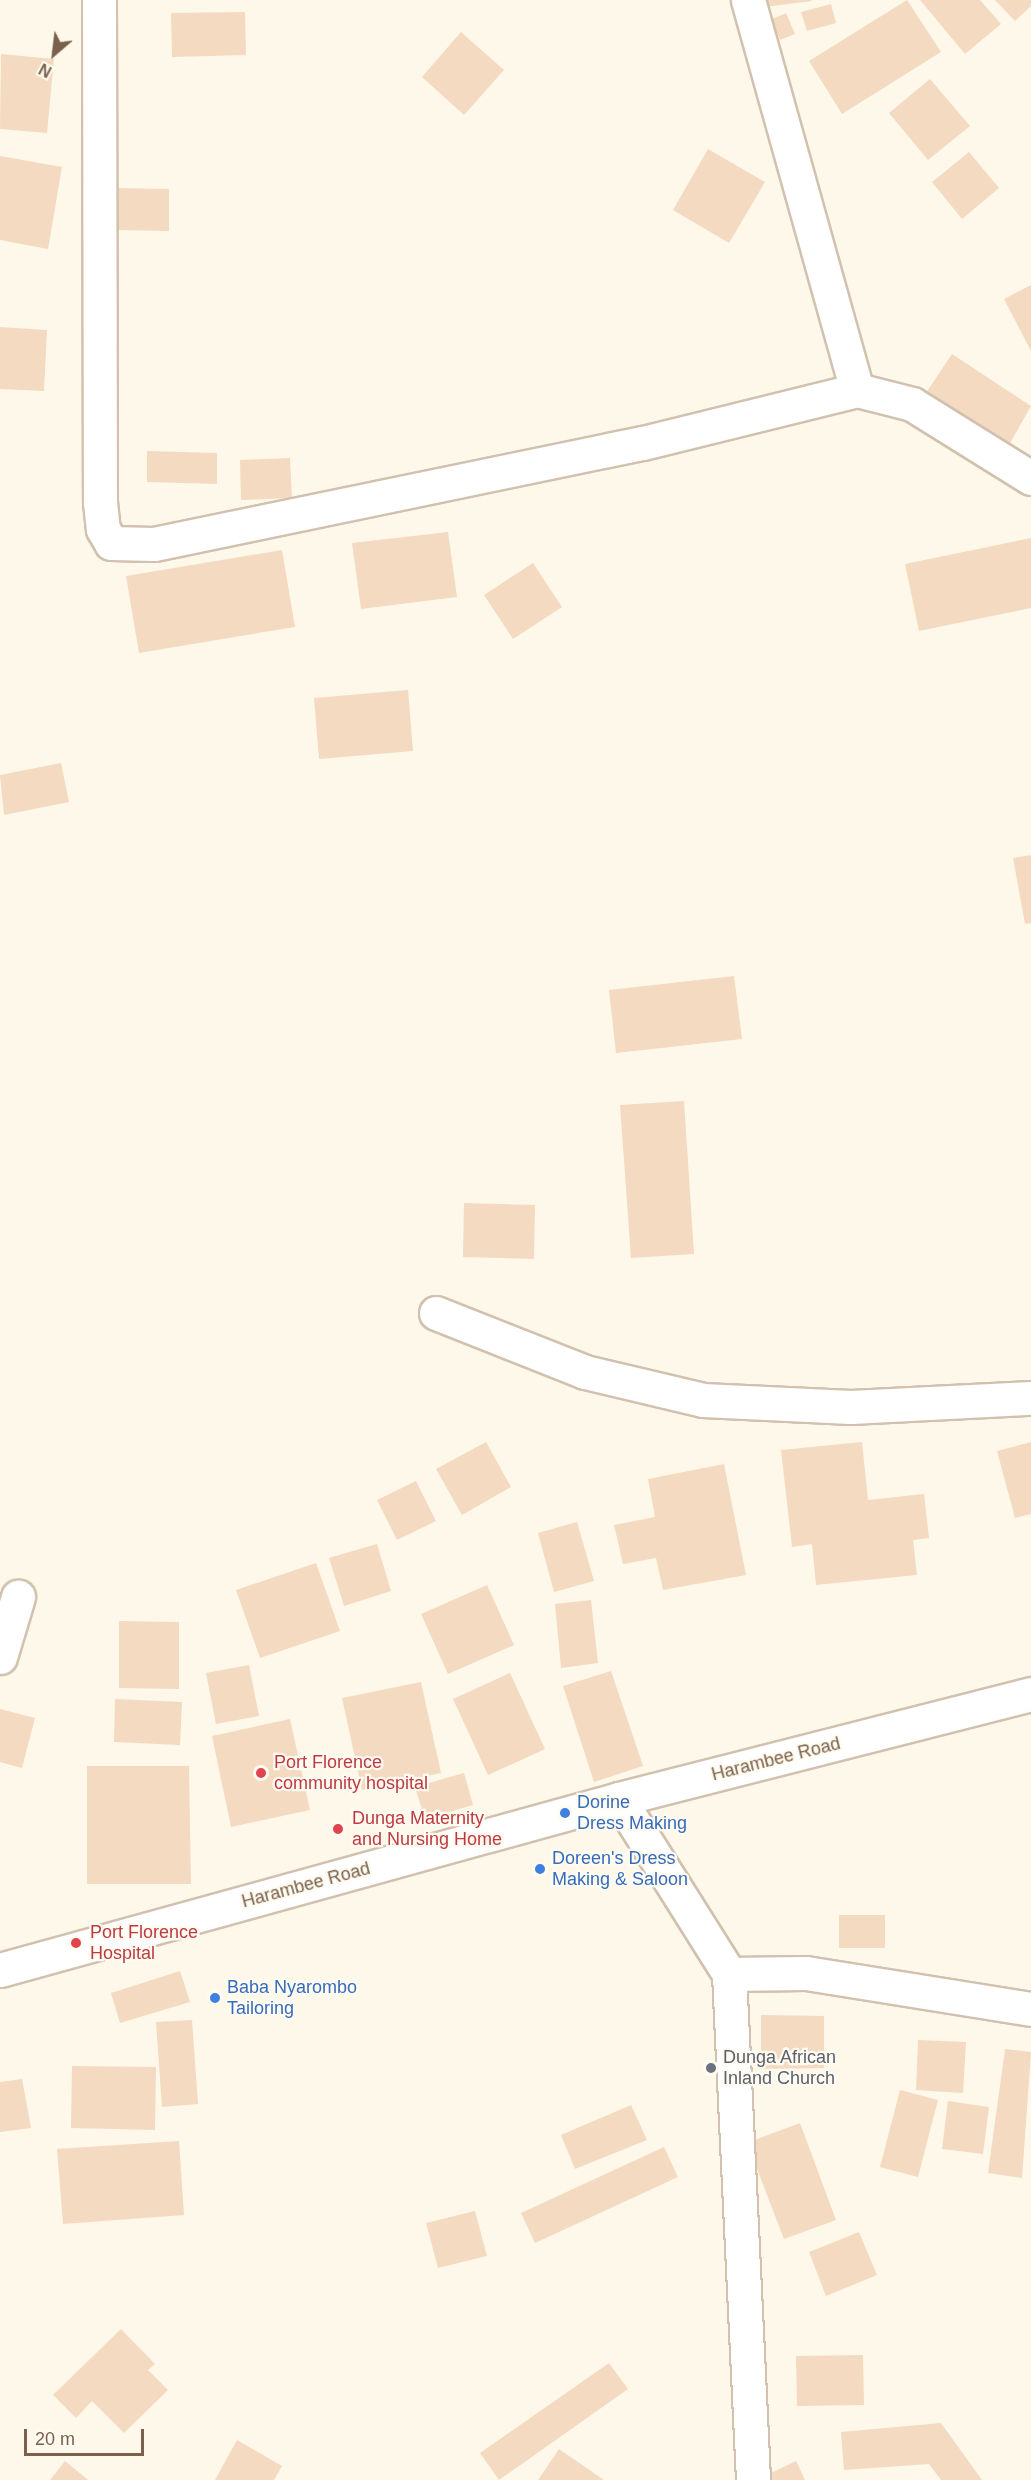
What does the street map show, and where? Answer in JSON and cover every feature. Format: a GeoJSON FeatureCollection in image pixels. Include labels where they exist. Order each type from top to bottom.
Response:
{"type":"FeatureCollection","features":[{"type":"Feature","properties":{"kind":"street"},"geometry":{"type":"LineString","coordinates":[[99,0],[100,502],[103,529],[111,543],[154,544],[642,443],[857,390],[912,404],[1031,478]]}},
{"type":"Feature","properties":{"kind":"street"},"geometry":{"type":"LineString","coordinates":[[748,0],[857,390]]}},
{"type":"Feature","properties":{"kind":"street"},"geometry":{"type":"LineString","coordinates":[[436,1313],[585,1372],[703,1400],[851,1407],[1031,1398]]}},
{"type":"Feature","properties":{"kind":"street"},"geometry":{"type":"LineString","coordinates":[[0,1657],[18,1597]]}},
{"type":"Feature","properties":{"kind":"street","name":"Harambee Road"},"geometry":{"type":"LineString","coordinates":[[0,1970],[618,1799],[1031,1694]]}},
{"type":"Feature","properties":{"kind":"street"},"geometry":{"type":"LineString","coordinates":[[618,1799],[729,1974],[753,2480]]}},
{"type":"Feature","properties":{"kind":"street"},"geometry":{"type":"LineString","coordinates":[[729,1974],[806,1973],[1031,2009]]}},
{"type":"Feature","properties":{"kind":"building"},"geometry":{"type":"Polygon","coordinates":[[[763,0],[811,0],[812,1],[764,7],[763,0]]]}},
{"type":"Feature","properties":{"kind":"building"},"geometry":{"type":"Polygon","coordinates":[[[907,0],[941,52],[842,114],[809,61],[907,0]]]}},
{"type":"Feature","properties":{"kind":"building"},"geometry":{"type":"Polygon","coordinates":[[[920,0],[980,0],[1001,24],[965,54],[920,0]]]}},
{"type":"Feature","properties":{"kind":"building"},"geometry":{"type":"Polygon","coordinates":[[[995,0],[1031,0],[1031,6],[1015,21],[995,0]]]}},
{"type":"Feature","properties":{"kind":"building"},"geometry":{"type":"Polygon","coordinates":[[[831,4],[836,23],[807,31],[801,12],[831,4]]]}},
{"type":"Feature","properties":{"kind":"building"},"geometry":{"type":"Polygon","coordinates":[[[245,12],[246,55],[172,57],[171,13],[245,12]]]}},
{"type":"Feature","properties":{"kind":"building"},"geometry":{"type":"Polygon","coordinates":[[[786,13],[795,34],[780,40],[772,19],[786,13]]]}},
{"type":"Feature","properties":{"kind":"building"},"geometry":{"type":"Polygon","coordinates":[[[461,32],[504,70],[464,115],[422,77],[461,32]]]}},
{"type":"Feature","properties":{"kind":"building"},"geometry":{"type":"Polygon","coordinates":[[[1,54],[54,59],[47,133],[0,129],[1,54]]]}},
{"type":"Feature","properties":{"kind":"building"},"geometry":{"type":"Polygon","coordinates":[[[930,79],[970,126],[928,160],[889,113],[930,79]]]}},
{"type":"Feature","properties":{"kind":"building"},"geometry":{"type":"Polygon","coordinates":[[[708,149],[765,182],[729,243],[673,210],[708,149]]]}},
{"type":"Feature","properties":{"kind":"building"},"geometry":{"type":"Polygon","coordinates":[[[969,152],[999,188],[962,219],[932,182],[969,152]]]}},
{"type":"Feature","properties":{"kind":"building"},"geometry":{"type":"Polygon","coordinates":[[[0,156],[62,167],[48,249],[0,240],[0,156]]]}},
{"type":"Feature","properties":{"kind":"building"},"geometry":{"type":"Polygon","coordinates":[[[118,188],[169,189],[169,231],[117,230],[118,188]]]}},
{"type":"Feature","properties":{"kind":"building"},"geometry":{"type":"Polygon","coordinates":[[[1031,285],[1031,351],[1004,299],[1031,285]]]}},
{"type":"Feature","properties":{"kind":"building"},"geometry":{"type":"Polygon","coordinates":[[[0,327],[47,330],[44,391],[0,389],[0,327]]]}},
{"type":"Feature","properties":{"kind":"building"},"geometry":{"type":"Polygon","coordinates":[[[952,354],[1031,406],[1005,452],[922,399],[952,354]]]}},
{"type":"Feature","properties":{"kind":"building"},"geometry":{"type":"Polygon","coordinates":[[[147,451],[217,453],[217,484],[147,482],[147,451]]]}},
{"type":"Feature","properties":{"kind":"building"},"geometry":{"type":"Polygon","coordinates":[[[290,458],[292,498],[241,500],[240,460],[290,458]]]}},
{"type":"Feature","properties":{"kind":"building"},"geometry":{"type":"Polygon","coordinates":[[[448,532],[457,597],[361,609],[352,543],[448,532]]]}},
{"type":"Feature","properties":{"kind":"building"},"geometry":{"type":"Polygon","coordinates":[[[1031,538],[1031,608],[919,631],[905,564],[1031,538]]]}},
{"type":"Feature","properties":{"kind":"building"},"geometry":{"type":"Polygon","coordinates":[[[282,550],[295,627],[139,653],[126,576],[282,550]]]}},
{"type":"Feature","properties":{"kind":"building"},"geometry":{"type":"Polygon","coordinates":[[[533,563],[562,607],[513,639],[484,595],[533,563]]]}},
{"type":"Feature","properties":{"kind":"building"},"geometry":{"type":"Polygon","coordinates":[[[408,690],[413,751],[319,759],[314,698],[408,690]]]}},
{"type":"Feature","properties":{"kind":"building"},"geometry":{"type":"Polygon","coordinates":[[[61,763],[69,802],[4,815],[0,775],[61,763]]]}},
{"type":"Feature","properties":{"kind":"building"},"geometry":{"type":"Polygon","coordinates":[[[1031,855],[1031,923],[1025,924],[1013,858],[1031,855]]]}},
{"type":"Feature","properties":{"kind":"building"},"geometry":{"type":"Polygon","coordinates":[[[734,976],[742,1039],[616,1053],[609,990],[734,976]]]}},
{"type":"Feature","properties":{"kind":"building"},"geometry":{"type":"Polygon","coordinates":[[[684,1101],[694,1254],[631,1258],[620,1105],[684,1101]]]}},
{"type":"Feature","properties":{"kind":"building"},"geometry":{"type":"Polygon","coordinates":[[[464,1203],[535,1205],[534,1259],[463,1257],[464,1203]]]}},
{"type":"Feature","properties":{"kind":"building"},"geometry":{"type":"Polygon","coordinates":[[[486,1442],[511,1487],[462,1515],[436,1469],[486,1442]]]}},
{"type":"Feature","properties":{"kind":"building"},"geometry":{"type":"Polygon","coordinates":[[[862,1442],[868,1500],[924,1494],[929,1538],[913,1540],[917,1575],[816,1585],[812,1544],[792,1547],[781,1450],[862,1442]]]}},
{"type":"Feature","properties":{"kind":"building"},"geometry":{"type":"Polygon","coordinates":[[[1031,1442],[1031,1514],[1015,1518],[997,1451],[1031,1442]]]}},
{"type":"Feature","properties":{"kind":"building"},"geometry":{"type":"Polygon","coordinates":[[[724,1464],[746,1575],[663,1590],[656,1558],[623,1564],[614,1525],[655,1517],[648,1479],[724,1464]]]}},
{"type":"Feature","properties":{"kind":"building"},"geometry":{"type":"Polygon","coordinates":[[[416,1481],[436,1521],[397,1540],[377,1500],[416,1481]]]}},
{"type":"Feature","properties":{"kind":"building"},"geometry":{"type":"Polygon","coordinates":[[[577,1522],[594,1581],[554,1592],[538,1533],[577,1522]]]}},
{"type":"Feature","properties":{"kind":"building"},"geometry":{"type":"Polygon","coordinates":[[[377,1544],[391,1591],[344,1606],[329,1558],[377,1544]]]}},
{"type":"Feature","properties":{"kind":"building"},"geometry":{"type":"Polygon","coordinates":[[[316,1563],[340,1631],[260,1658],[236,1590],[316,1563]]]}},
{"type":"Feature","properties":{"kind":"building"},"geometry":{"type":"Polygon","coordinates":[[[487,1585],[514,1645],[448,1674],[421,1614],[487,1585]]]}},
{"type":"Feature","properties":{"kind":"building"},"geometry":{"type":"Polygon","coordinates":[[[591,1600],[598,1663],[561,1668],[555,1604],[591,1600]]]}},
{"type":"Feature","properties":{"kind":"building"},"geometry":{"type":"Polygon","coordinates":[[[119,1621],[179,1622],[179,1689],[119,1688],[119,1621]]]}},
{"type":"Feature","properties":{"kind":"building"},"geometry":{"type":"Polygon","coordinates":[[[249,1665],[259,1716],[216,1724],[206,1673],[249,1665]]]}},
{"type":"Feature","properties":{"kind":"building"},"geometry":{"type":"Polygon","coordinates":[[[611,1671],[643,1766],[594,1782],[563,1686],[611,1671]]]}},
{"type":"Feature","properties":{"kind":"building"},"geometry":{"type":"Polygon","coordinates":[[[510,1673],[545,1749],[488,1775],[453,1699],[510,1673]]]}},
{"type":"Feature","properties":{"kind":"building"},"geometry":{"type":"Polygon","coordinates":[[[421,1682],[441,1773],[362,1790],[342,1698],[421,1682]]]}},
{"type":"Feature","properties":{"kind":"building"},"geometry":{"type":"Polygon","coordinates":[[[115,1699],[182,1702],[180,1745],[114,1742],[115,1699]]]}},
{"type":"Feature","properties":{"kind":"building"},"geometry":{"type":"Polygon","coordinates":[[[0,1709],[35,1718],[22,1768],[0,1762],[0,1709]]]}},
{"type":"Feature","properties":{"kind":"building","name":"Port Florence community hospital"},"geometry":{"type":"Polygon","coordinates":[[[290,1719],[310,1810],[231,1827],[212,1736],[290,1719]]]}},
{"type":"Feature","properties":{"kind":"building"},"geometry":{"type":"Polygon","coordinates":[[[87,1766],[189,1766],[191,1884],[87,1884],[87,1766]]]}},
{"type":"Feature","properties":{"kind":"building"},"geometry":{"type":"Polygon","coordinates":[[[464,1773],[473,1805],[425,1819],[415,1787],[464,1773]]]}},
{"type":"Feature","properties":{"kind":"building"},"geometry":{"type":"Polygon","coordinates":[[[839,1915],[885,1915],[885,1948],[839,1948],[839,1915]]]}},
{"type":"Feature","properties":{"kind":"building"},"geometry":{"type":"Polygon","coordinates":[[[180,1971],[190,2002],[120,2023],[111,1993],[180,1971]]]}},
{"type":"Feature","properties":{"kind":"building"},"geometry":{"type":"Polygon","coordinates":[[[761,2015],[824,2016],[824,2068],[761,2069],[761,2015]]]}},
{"type":"Feature","properties":{"kind":"building"},"geometry":{"type":"Polygon","coordinates":[[[192,2020],[198,2104],[162,2107],[156,2022],[192,2020]]]}},
{"type":"Feature","properties":{"kind":"building"},"geometry":{"type":"Polygon","coordinates":[[[918,2040],[966,2042],[963,2093],[916,2090],[918,2040]]]}},
{"type":"Feature","properties":{"kind":"building"},"geometry":{"type":"Polygon","coordinates":[[[1005,2049],[1031,2052],[1022,2178],[988,2173],[1005,2049]]]}},
{"type":"Feature","properties":{"kind":"building"},"geometry":{"type":"Polygon","coordinates":[[[72,2066],[156,2067],[155,2130],[71,2128],[72,2066]]]}},
{"type":"Feature","properties":{"kind":"building"},"geometry":{"type":"Polygon","coordinates":[[[22,2079],[31,2128],[0,2132],[0,2082],[22,2079]]]}},
{"type":"Feature","properties":{"kind":"building"},"geometry":{"type":"Polygon","coordinates":[[[900,2090],[938,2100],[918,2177],[880,2167],[900,2090]]]}},
{"type":"Feature","properties":{"kind":"building"},"geometry":{"type":"Polygon","coordinates":[[[948,2101],[989,2107],[983,2154],[942,2149],[948,2101]]]}},
{"type":"Feature","properties":{"kind":"building"},"geometry":{"type":"Polygon","coordinates":[[[631,2105],[647,2140],[575,2169],[561,2135],[631,2105]]]}},
{"type":"Feature","properties":{"kind":"building"},"geometry":{"type":"Polygon","coordinates":[[[800,2123],[836,2220],[784,2239],[747,2143],[800,2123]]]}},
{"type":"Feature","properties":{"kind":"building"},"geometry":{"type":"Polygon","coordinates":[[[179,2141],[184,2215],[63,2224],[57,2149],[179,2141]]]}},
{"type":"Feature","properties":{"kind":"building"},"geometry":{"type":"Polygon","coordinates":[[[664,2147],[678,2177],[535,2243],[521,2213],[664,2147]]]}},
{"type":"Feature","properties":{"kind":"building"},"geometry":{"type":"Polygon","coordinates":[[[475,2211],[487,2256],[438,2268],[426,2223],[475,2211]]]}},
{"type":"Feature","properties":{"kind":"building"},"geometry":{"type":"Polygon","coordinates":[[[859,2232],[877,2275],[826,2296],[809,2252],[859,2232]]]}},
{"type":"Feature","properties":{"kind":"building"},"geometry":{"type":"Polygon","coordinates":[[[121,2329],[155,2364],[148,2370],[168,2390],[124,2433],[92,2401],[76,2418],[53,2395],[121,2329]]]}},
{"type":"Feature","properties":{"kind":"building"},"geometry":{"type":"Polygon","coordinates":[[[863,2355],[864,2405],[797,2406],[796,2356],[863,2355]]]}},
{"type":"Feature","properties":{"kind":"building"},"geometry":{"type":"Polygon","coordinates":[[[609,2363],[628,2389],[499,2480],[480,2453],[609,2363]]]}},
{"type":"Feature","properties":{"kind":"building"},"geometry":{"type":"Polygon","coordinates":[[[941,2423],[982,2480],[941,2480],[929,2464],[844,2470],[841,2432],[941,2423]]]}},
{"type":"Feature","properties":{"kind":"building"},"geometry":{"type":"Polygon","coordinates":[[[237,2440],[282,2466],[274,2480],[215,2480],[237,2440]]]}},
{"type":"Feature","properties":{"kind":"building"},"geometry":{"type":"Polygon","coordinates":[[[559,2449],[604,2480],[538,2480],[559,2449]]]}},
{"type":"Feature","properties":{"kind":"building"},"geometry":{"type":"Polygon","coordinates":[[[65,2461],[88,2480],[50,2480],[65,2461]]]}},
{"type":"Feature","properties":{"kind":"building"},"geometry":{"type":"Polygon","coordinates":[[[796,2461],[805,2480],[770,2480],[767,2475],[796,2461]]]}},
{"type":"Feature","properties":{"kind":"place","name":"Port Florence community hospital"},"geometry":{"type":"Point","coordinates":[261,1773]}},
{"type":"Feature","properties":{"kind":"place","name":"Dorine Dress Making"},"geometry":{"type":"Point","coordinates":[565,1813]}},
{"type":"Feature","properties":{"kind":"place","name":"Dunga Maternity and Nursing Home"},"geometry":{"type":"Point","coordinates":[338,1829]}},
{"type":"Feature","properties":{"kind":"place","name":"Doreen's Dress Making & Saloon"},"geometry":{"type":"Point","coordinates":[540,1869]}},
{"type":"Feature","properties":{"kind":"place","name":"Port Florence Hospital"},"geometry":{"type":"Point","coordinates":[76,1943]}},
{"type":"Feature","properties":{"kind":"place","name":"Baba Nyarombo Tailoring"},"geometry":{"type":"Point","coordinates":[215,1998]}},
{"type":"Feature","properties":{"kind":"place","name":"Dunga African Inland Church"},"geometry":{"type":"Point","coordinates":[711,2068]}}]}
